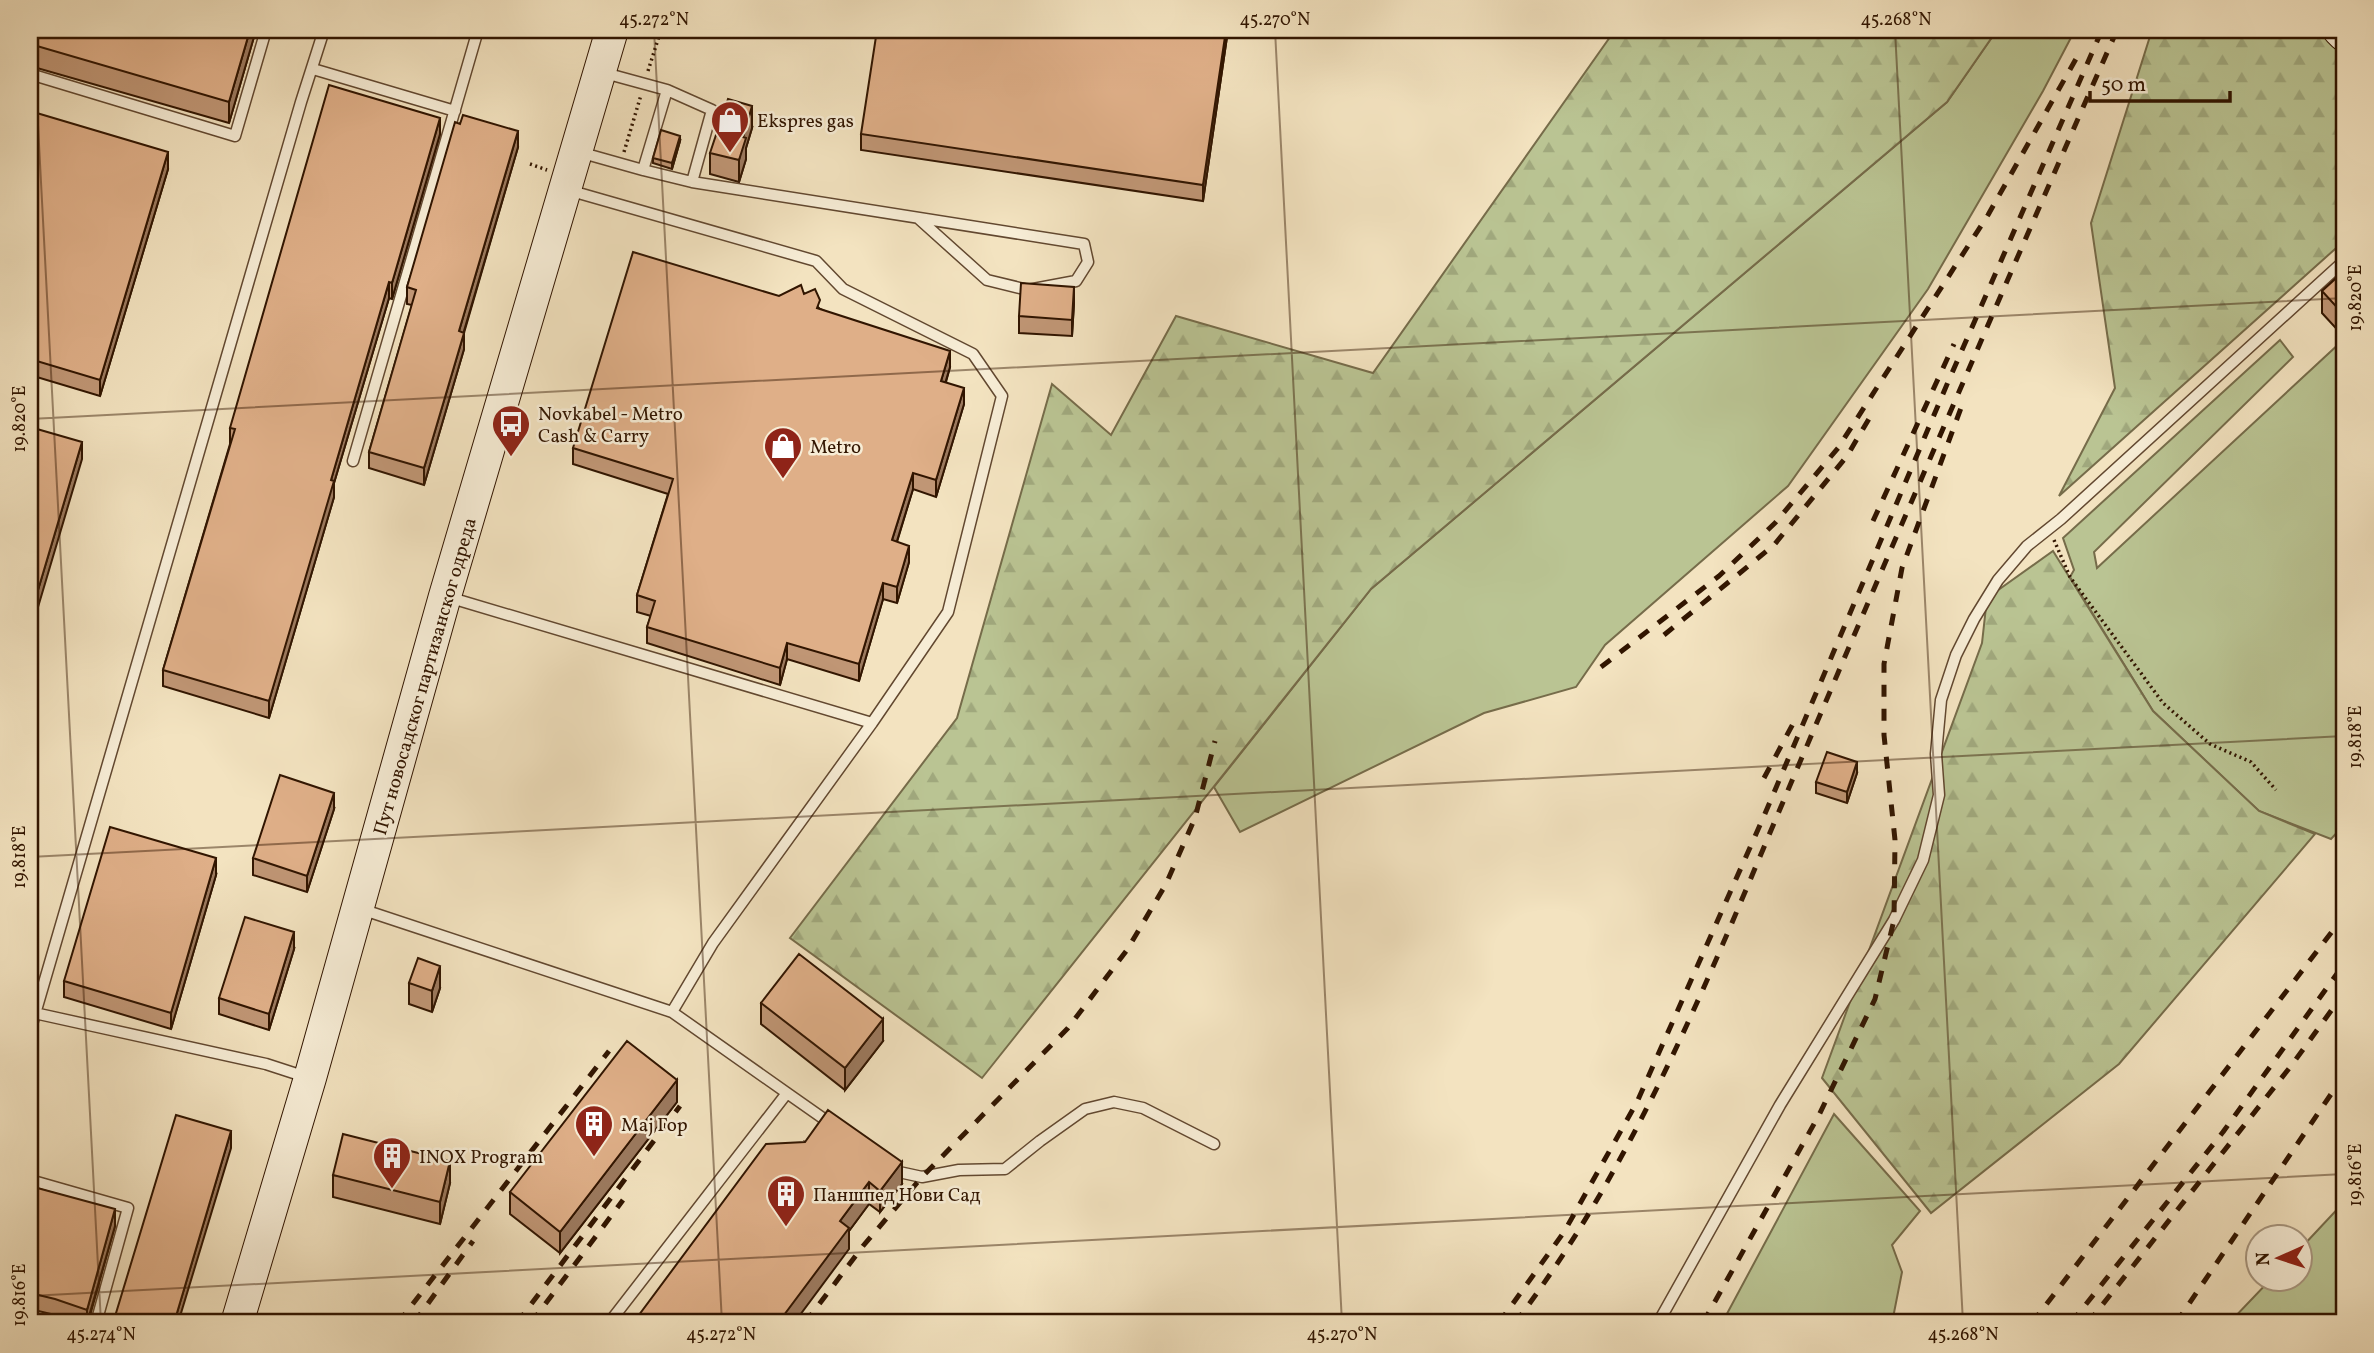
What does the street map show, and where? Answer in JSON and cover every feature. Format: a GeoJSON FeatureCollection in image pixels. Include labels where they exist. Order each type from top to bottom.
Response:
{"type":"FeatureCollection","features":[{"type":"Feature","properties":{"kind":"street","name":"Пут новосадског партизанског одреда"},"geometry":{"type":"LineString","coordinates":[[237,1323],[310,1078],[445,596],[612,30]]}},
{"type":"Feature","properties":{"kind":"street"},"geometry":{"type":"LineString","coordinates":[[2339,30],[2344,35]]}},
{"type":"Feature","properties":{"kind":"lane"},"geometry":{"type":"LineString","coordinates":[[30,74],[235,136],[266,30]]}},
{"type":"Feature","properties":{"kind":"lane"},"geometry":{"type":"LineString","coordinates":[[30,1031],[32,1013],[324,30]]}},
{"type":"Feature","properties":{"kind":"lane"},"geometry":{"type":"LineString","coordinates":[[353,461],[478,30]]}},
{"type":"Feature","properties":{"kind":"lane"},"geometry":{"type":"LineString","coordinates":[[313,69],[455,110]]}},
{"type":"Feature","properties":{"kind":"lane"},"geometry":{"type":"LineString","coordinates":[[600,71],[667,90],[712,110],[692,182]]}},
{"type":"Feature","properties":{"kind":"lane"},"geometry":{"type":"LineString","coordinates":[[643,170],[667,90]]}},
{"type":"Feature","properties":{"kind":"lane"},"geometry":{"type":"LineString","coordinates":[[577,151],[692,182],[1084,244],[1088,262],[1076,281],[1028,290],[987,280],[918,218]]}},
{"type":"Feature","properties":{"kind":"lane"},"geometry":{"type":"LineString","coordinates":[[565,190],[816,261],[843,289],[973,354],[1002,396],[948,612],[872,723],[713,943],[672,1012]]}},
{"type":"Feature","properties":{"kind":"lane"},"geometry":{"type":"LineString","coordinates":[[1658,1323],[1780,1105],[1894,920],[1923,860],[1939,795],[1936,754],[1941,700],[1956,655],[1998,580],[2028,546],[2344,261]]}},
{"type":"Feature","properties":{"kind":"lane"},"geometry":{"type":"LineString","coordinates":[[445,596],[872,723]]}},
{"type":"Feature","properties":{"kind":"lane"},"geometry":{"type":"LineString","coordinates":[[358,909],[672,1012],[843,1132]]}},
{"type":"Feature","properties":{"kind":"lane"},"geometry":{"type":"LineString","coordinates":[[32,1013],[266,1064],[310,1078]]}},
{"type":"Feature","properties":{"kind":"lane"},"geometry":{"type":"LineString","coordinates":[[609,1323],[787,1093]]}},
{"type":"Feature","properties":{"kind":"lane"},"geometry":{"type":"LineString","coordinates":[[876,1156],[898,1172],[922,1177],[959,1170],[1005,1169],[1084,1109],[1114,1102],[1143,1108],[1214,1144]]}},
{"type":"Feature","properties":{"kind":"lane"},"geometry":{"type":"LineString","coordinates":[[30,1180],[128,1208],[96,1323]]}},
{"type":"Feature","properties":{"kind":"lane"},"geometry":{"type":"LineString","coordinates":[[30,1317],[53,1323]]}},
{"type":"Feature","properties":{"kind":"path"},"geometry":{"type":"LineString","coordinates":[[620,164],[661,30]]}},
{"type":"Feature","properties":{"kind":"path"},"geometry":{"type":"LineString","coordinates":[[2050,528],[2070,577],[2163,703],[2210,744],[2251,762],[2276,790]]}},
{"type":"Feature","properties":{"kind":"green space"},"geometry":{"type":"Polygon","coordinates":[[[1615,30],[1997,30],[1947,102],[1371,589],[982,1078],[790,938],[957,718],[1052,384],[1111,435],[1176,316],[1373,373],[1615,30]]]}},
{"type":"Feature","properties":{"kind":"green space"},"geometry":{"type":"Polygon","coordinates":[[[1997,30],[2075,30],[2043,91],[1928,289],[1788,486],[1605,645],[1576,687],[1484,713],[1240,832],[1214,787],[1371,589],[1947,102],[1997,30]]]}},
{"type":"Feature","properties":{"kind":"green space"},"geometry":{"type":"Polygon","coordinates":[[[2152,30],[2320,30],[2344,55],[2344,241],[2059,496],[2115,388],[2091,223],[2152,30]]]}},
{"type":"Feature","properties":{"kind":"green space"},"geometry":{"type":"Polygon","coordinates":[[[2280,340],[2293,357],[2094,552],[2097,568],[2341,342],[2344,345],[2344,825],[2331,839],[2259,811],[2153,711],[2070,577],[2074,570],[2063,538],[2280,340]]]}},
{"type":"Feature","properties":{"kind":"green space"},"geometry":{"type":"Polygon","coordinates":[[[2053,551],[2153,711],[2259,811],[2315,834],[2119,1064],[1931,1213],[1822,1078],[1982,643],[1987,598],[2053,551]]]}},
{"type":"Feature","properties":{"kind":"green space"},"geometry":{"type":"Polygon","coordinates":[[[1834,1114],[1920,1211],[1892,1245],[1902,1272],[1892,1323],[1722,1323],[1834,1114]]]}},
{"type":"Feature","properties":{"kind":"green space"},"geometry":{"type":"Polygon","coordinates":[[[2344,1202],[2344,1323],[2229,1323],[2257,1294],[2314,1294],[2314,1234],[2344,1202]]]}},
{"type":"Feature","properties":{"kind":"building"},"geometry":{"type":"Polygon","coordinates":[[[30,30],[250,30],[229,102],[30,44],[30,30]]]}},
{"type":"Feature","properties":{"kind":"building"},"geometry":{"type":"Polygon","coordinates":[[[877,30],[1226,30],[1203,185],[861,134],[877,30]]]}},
{"type":"Feature","properties":{"kind":"building"},"geometry":{"type":"Polygon","coordinates":[[[329,85],[440,118],[392,283],[389,282],[269,701],[163,670],[235,429],[230,428],[329,85]]]}},
{"type":"Feature","properties":{"kind":"building"},"geometry":{"type":"Polygon","coordinates":[[[728,99],[752,106],[739,160],[710,153],[728,99]]]}},
{"type":"Feature","properties":{"kind":"building"},"geometry":{"type":"Polygon","coordinates":[[[30,111],[168,152],[100,380],[30,359],[30,111]]]}},
{"type":"Feature","properties":{"kind":"building"},"geometry":{"type":"Polygon","coordinates":[[[463,115],[518,131],[459,331],[464,333],[424,468],[369,452],[416,290],[407,287],[455,122],[460,124],[463,115]]]}},
{"type":"Feature","properties":{"kind":"building"},"geometry":{"type":"Polygon","coordinates":[[[661,130],[680,136],[672,163],[653,158],[661,130]]]}},
{"type":"Feature","properties":{"kind":"building","name":"Metro"},"geometry":{"type":"Polygon","coordinates":[[[633,252],[779,296],[801,285],[804,294],[815,289],[820,300],[817,308],[950,351],[941,381],[964,388],[936,480],[913,473],[892,540],[909,546],[897,587],[883,583],[859,664],[787,643],[780,668],[647,627],[655,601],[637,595],[673,479],[573,448],[633,252]]]}},
{"type":"Feature","properties":{"kind":"building"},"geometry":{"type":"Polygon","coordinates":[[[2344,271],[2344,315],[2322,291],[2344,271]]]}},
{"type":"Feature","properties":{"kind":"building"},"geometry":{"type":"Polygon","coordinates":[[[1021,283],[1074,287],[1072,320],[1019,316],[1021,283]]]}},
{"type":"Feature","properties":{"kind":"building"},"geometry":{"type":"Polygon","coordinates":[[[30,427],[82,442],[30,617],[30,427]]]}},
{"type":"Feature","properties":{"kind":"building"},"geometry":{"type":"Polygon","coordinates":[[[1827,752],[1857,762],[1847,792],[1816,782],[1827,752]]]}},
{"type":"Feature","properties":{"kind":"building"},"geometry":{"type":"Polygon","coordinates":[[[280,775],[334,793],[307,876],[253,858],[280,775]]]}},
{"type":"Feature","properties":{"kind":"building"},"geometry":{"type":"Polygon","coordinates":[[[110,827],[216,858],[171,1013],[64,981],[110,827]]]}},
{"type":"Feature","properties":{"kind":"building"},"geometry":{"type":"Polygon","coordinates":[[[245,917],[294,932],[269,1014],[219,998],[245,917]]]}},
{"type":"Feature","properties":{"kind":"building"},"geometry":{"type":"Polygon","coordinates":[[[799,954],[883,1019],[845,1068],[761,1003],[799,954]]]}},
{"type":"Feature","properties":{"kind":"building"},"geometry":{"type":"Polygon","coordinates":[[[418,958],[440,966],[432,991],[409,983],[418,958]]]}},
{"type":"Feature","properties":{"kind":"building","name":"Мај Гор"},"geometry":{"type":"Polygon","coordinates":[[[627,1041],[677,1080],[560,1232],[510,1192],[627,1041]]]}},
{"type":"Feature","properties":{"kind":"building","name":"Паншпед Нови Сад"},"geometry":{"type":"Polygon","coordinates":[[[828,1110],[902,1162],[880,1191],[869,1182],[840,1221],[849,1228],[778,1323],[633,1323],[766,1144],[805,1142],[828,1110]]]}},
{"type":"Feature","properties":{"kind":"building"},"geometry":{"type":"Polygon","coordinates":[[[176,1115],[231,1131],[174,1323],[113,1323],[176,1115]]]}},
{"type":"Feature","properties":{"kind":"building"},"geometry":{"type":"Polygon","coordinates":[[[343,1134],[450,1161],[440,1202],[333,1175],[343,1134]]]}},
{"type":"Feature","properties":{"kind":"building"},"geometry":{"type":"Polygon","coordinates":[[[30,1186],[115,1209],[87,1310],[30,1293],[30,1186]]]}},
{"type":"Feature","properties":{"kind":"railway"},"geometry":{"type":"LineString","coordinates":[[1499,1323],[1564,1232],[1637,1102],[1764,816],[1948,382],[2102,30]]}},
{"type":"Feature","properties":{"kind":"railway"},"geometry":{"type":"LineString","coordinates":[[1515,1323],[1561,1257],[1603,1189],[1642,1118],[1677,1045],[2117,30]]}},
{"type":"Feature","properties":{"kind":"railway"},"geometry":{"type":"LineString","coordinates":[[1601,667],[1719,576],[1775,523],[1838,448],[1988,215],[2077,57]]}},
{"type":"Feature","properties":{"kind":"railway"},"geometry":{"type":"LineString","coordinates":[[1873,521],[1954,344]]}},
{"type":"Feature","properties":{"kind":"railway"},"geometry":{"type":"LineString","coordinates":[[1703,1323],[1819,1115],[1875,999],[1894,920],[1895,840],[1884,735],[1884,664],[1902,568],[1961,408]]}},
{"type":"Feature","properties":{"kind":"railway"},"geometry":{"type":"LineString","coordinates":[[1664,635],[1774,545],[1847,456],[1870,417]]}},
{"type":"Feature","properties":{"kind":"railway"},"geometry":{"type":"LineString","coordinates":[[1764,778],[1795,720]]}},
{"type":"Feature","properties":{"kind":"railway"},"geometry":{"type":"LineString","coordinates":[[805,1323],[863,1246],[922,1177],[1068,1028],[1127,950],[1166,884],[1195,818],[1215,741]]}},
{"type":"Feature","properties":{"kind":"railway"},"geometry":{"type":"LineString","coordinates":[[2032,1323],[2344,916]]}},
{"type":"Feature","properties":{"kind":"railway"},"geometry":{"type":"LineString","coordinates":[[2071,1323],[2223,1132],[2344,964]]}},
{"type":"Feature","properties":{"kind":"railway"},"geometry":{"type":"LineString","coordinates":[[2088,1323],[2291,1066],[2344,993]]}},
{"type":"Feature","properties":{"kind":"railway"},"geometry":{"type":"LineString","coordinates":[[398,1323],[609,1051]]}},
{"type":"Feature","properties":{"kind":"railway"},"geometry":{"type":"LineString","coordinates":[[2176,1323],[2344,1075]]}},
{"type":"Feature","properties":{"kind":"railway"},"geometry":{"type":"LineString","coordinates":[[517,1323],[680,1106]]}},
{"type":"Feature","properties":{"kind":"railway"},"geometry":{"type":"LineString","coordinates":[[531,1323],[623,1200]]}},
{"type":"Feature","properties":{"kind":"railway"},"geometry":{"type":"LineString","coordinates":[[414,1323],[473,1241]]}},
{"type":"Feature","properties":{"kind":"place","name":"Ekspres gas"},"geometry":{"type":"Point","coordinates":[730,154]}},
{"type":"Feature","properties":{"kind":"place","name":"Novkabel - Metro Cash & Carry"},"geometry":{"type":"Point","coordinates":[511,458]}},
{"type":"Feature","properties":{"kind":"place","name":"Metro"},"geometry":{"type":"Point","coordinates":[783,480]}},
{"type":"Feature","properties":{"kind":"place","name":"Мај Гор"},"geometry":{"type":"Point","coordinates":[594,1158]}},
{"type":"Feature","properties":{"kind":"place","name":"INOX Program"},"geometry":{"type":"Point","coordinates":[392,1190]}},
{"type":"Feature","properties":{"kind":"place","name":"Паншпед Нови Сад"},"geometry":{"type":"Point","coordinates":[786,1228]}}]}
